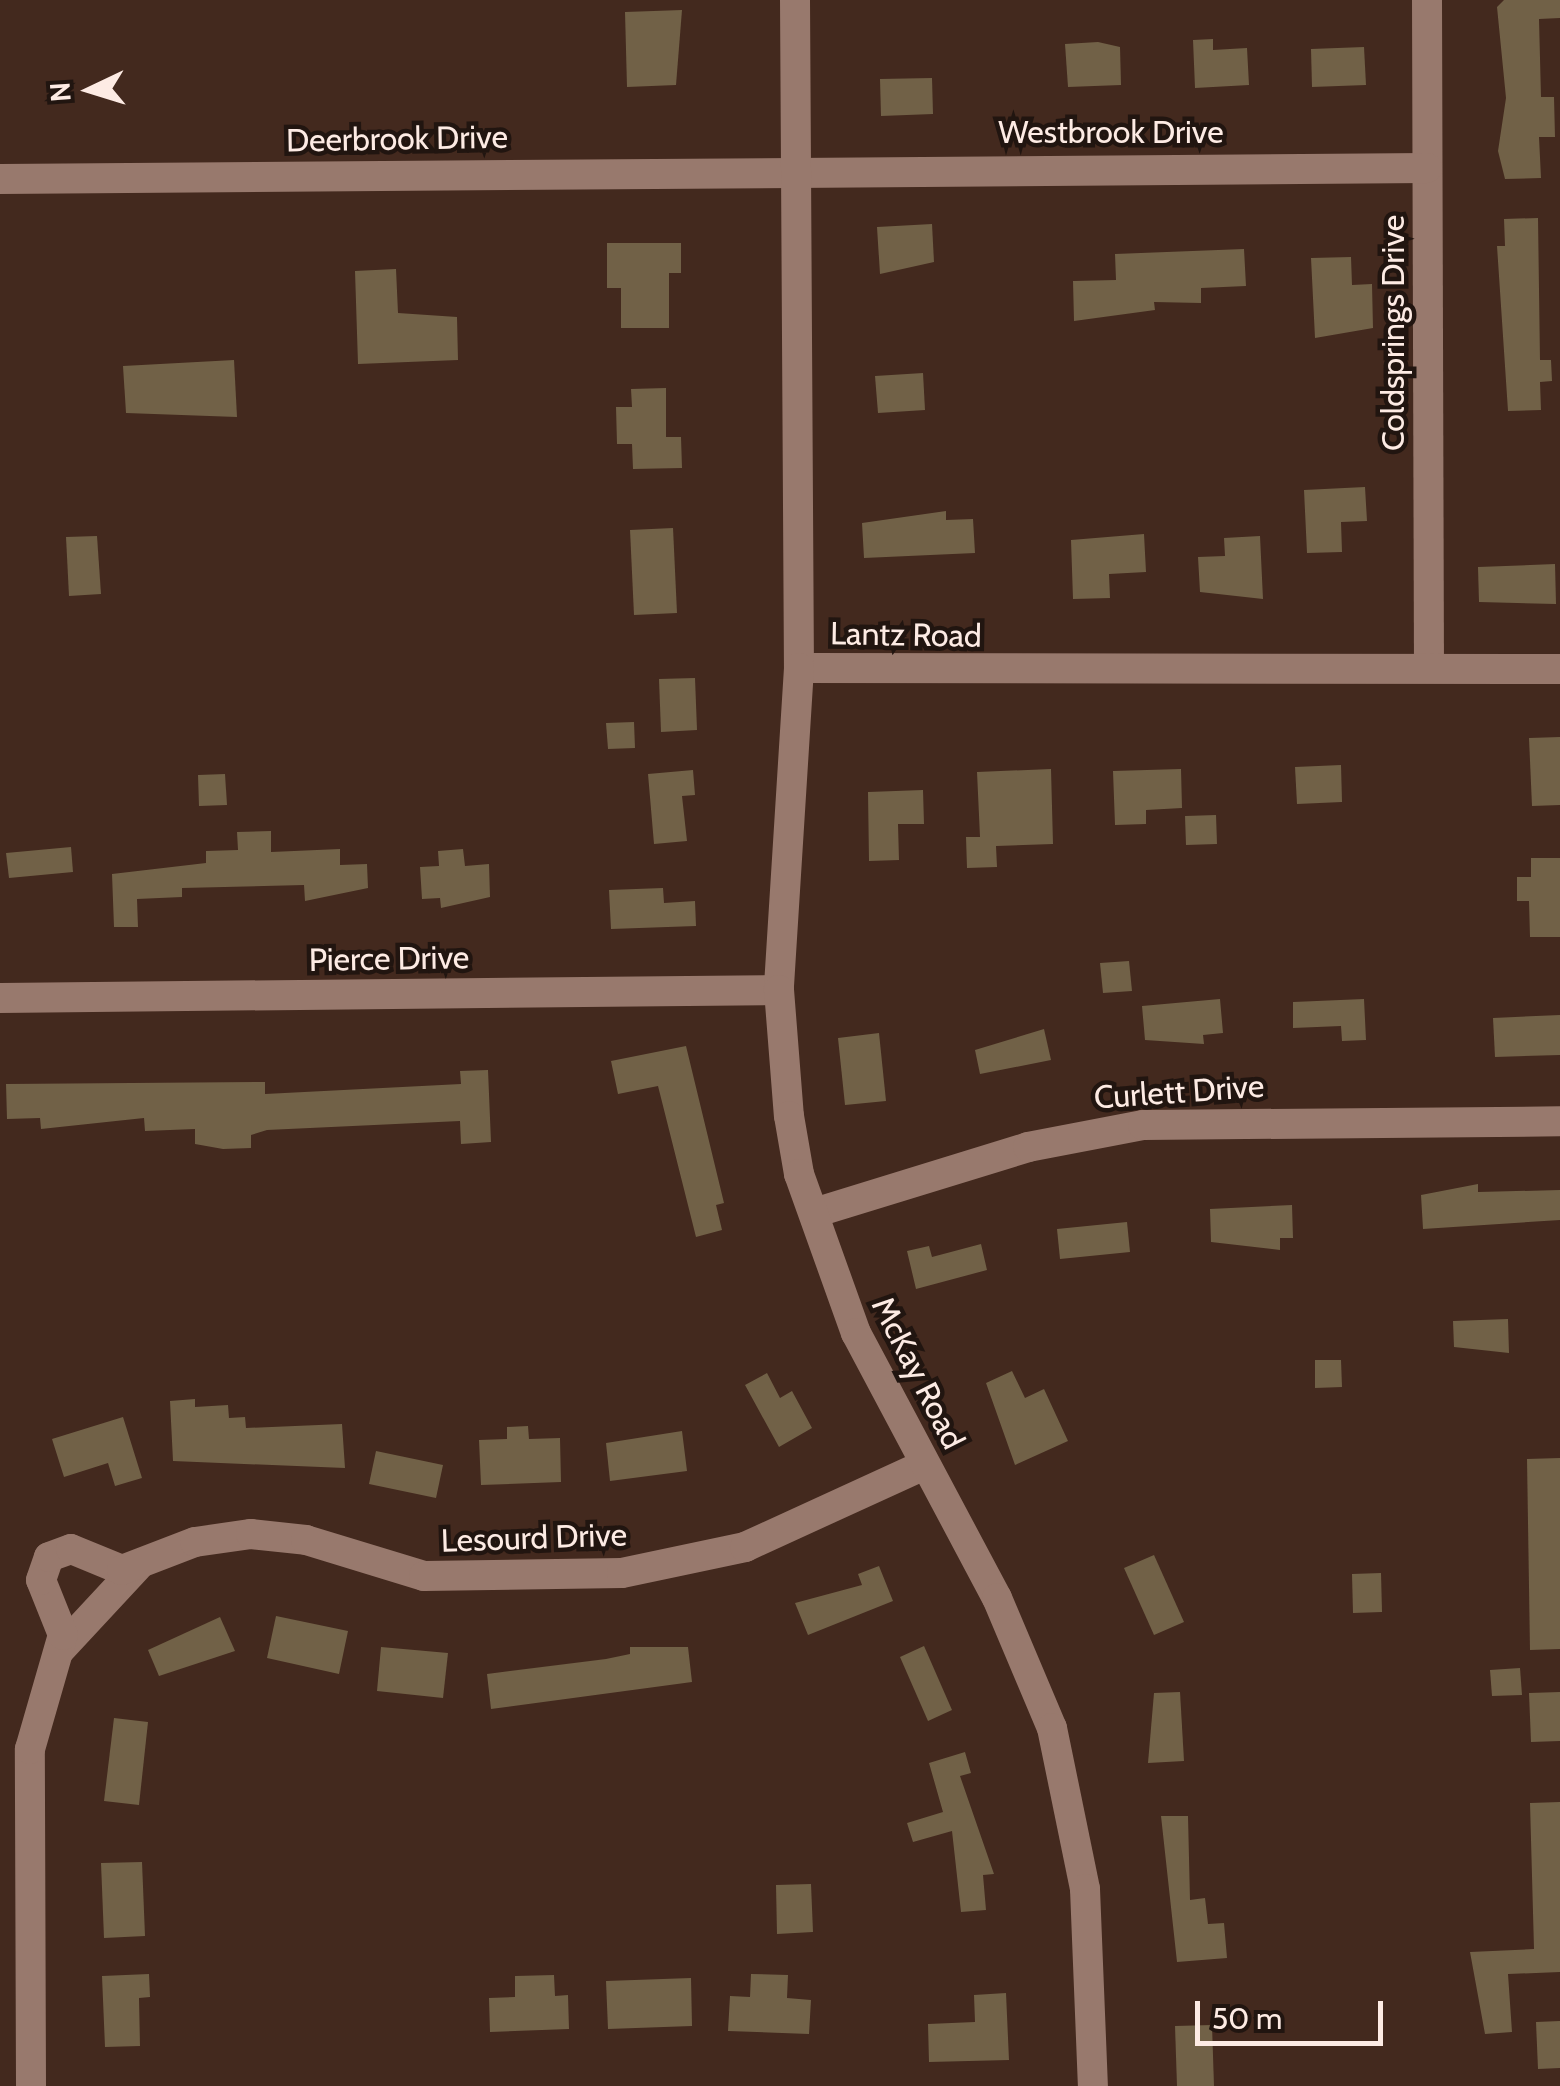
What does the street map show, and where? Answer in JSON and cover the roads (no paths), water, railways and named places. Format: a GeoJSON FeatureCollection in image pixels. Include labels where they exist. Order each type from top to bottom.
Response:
{"type":"FeatureCollection","features":[{"type":"Feature","properties":{"kind":"street","name":"Lantz Road"},"geometry":{"type":"LineString","coordinates":[[796,0],[799,668],[1560,669]]}},
{"type":"Feature","properties":{"kind":"street","name":"Coldsprings Drive"},"geometry":{"type":"LineString","coordinates":[[1426,0],[1430,666]]}},
{"type":"Feature","properties":{"kind":"street","name":"Westbrook Drive"},"geometry":{"type":"LineString","coordinates":[[795,166],[1427,168]]}},
{"type":"Feature","properties":{"kind":"street","name":"Deerbrook Drive"},"geometry":{"type":"LineString","coordinates":[[0,179],[795,166]]}},
{"type":"Feature","properties":{"kind":"street","name":"McKay Road"},"geometry":{"type":"LineString","coordinates":[[799,668],[779,990],[789,1116],[814,1212],[856,1333],[1030,1664],[1070,1796],[1085,1889],[1093,2086]]}},
{"type":"Feature","properties":{"kind":"street","name":"Pierce Drive"},"geometry":{"type":"LineString","coordinates":[[0,998],[779,990]]}},
{"type":"Feature","properties":{"kind":"street","name":"Curlett Drive"},"geometry":{"type":"LineString","coordinates":[[814,1212],[1028,1147],[1142,1124],[1560,1121]]}},
{"type":"Feature","properties":{"kind":"street","name":"Lesourd Drive"},"geometry":{"type":"LineString","coordinates":[[31,2086],[30,1748],[59,1651],[62,1618],[42,1580],[50,1557],[70,1549],[107,1568],[137,1567],[195,1542],[250,1534],[452,1579],[622,1574],[745,1548],[924,1464]]}},
{"type":"Feature","properties":{"kind":"street","name":"Lesourd Drive"},"geometry":{"type":"LineString","coordinates":[[59,1651],[137,1567]]}}]}
